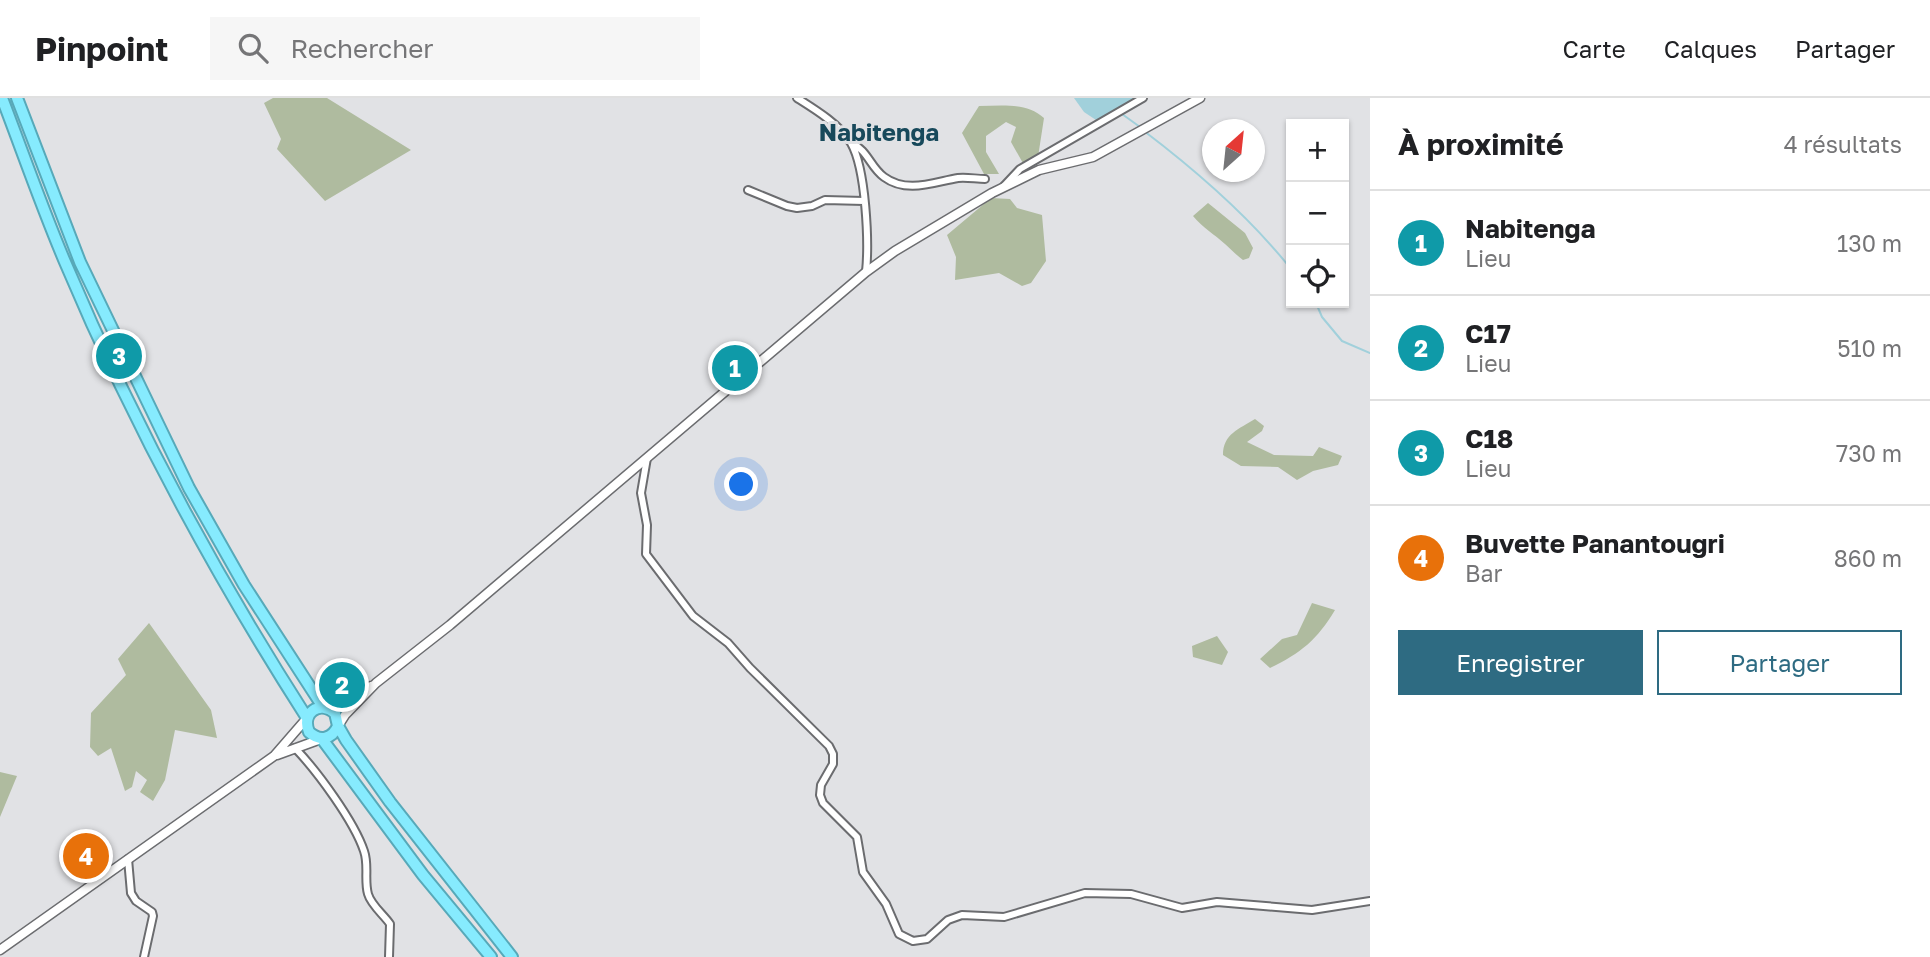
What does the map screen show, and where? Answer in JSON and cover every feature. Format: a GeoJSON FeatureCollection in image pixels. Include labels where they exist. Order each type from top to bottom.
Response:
{"type":"FeatureCollection","features":[{"type":"Feature","properties":{"kind":"highway"},"geometry":{"type":"LineString","coordinates":[[2,98],[65,262],[174,494],[230,593],[307,718],[309,732],[322,738],[423,875],[491,957]]}},
{"type":"Feature","properties":{"kind":"highway"},"geometry":{"type":"LineString","coordinates":[[17,98],[80,262],[189,488],[244,585],[323,707],[335,713],[338,726],[390,802],[512,957]]}},
{"type":"Feature","properties":{"kind":"highway"},"geometry":{"type":"LineString","coordinates":[[307,718],[313,710],[323,707]]}},
{"type":"Feature","properties":{"kind":"highway"},"geometry":{"type":"LineString","coordinates":[[322,738],[332,735],[338,726]]}},
{"type":"Feature","properties":{"kind":"street"},"geometry":{"type":"LineString","coordinates":[[797,98],[838,128],[851,143],[859,166],[864,201],[866,272]]}},
{"type":"Feature","properties":{"kind":"street"},"geometry":{"type":"LineString","coordinates":[[1001,189],[1020,169],[1143,98]]}},
{"type":"Feature","properties":{"kind":"street"},"geometry":{"type":"LineString","coordinates":[[338,726],[376,683],[450,625],[866,272],[923,233],[1001,189],[1039,170],[1093,157],[1200,98]]}},
{"type":"Feature","properties":{"kind":"street"},"geometry":{"type":"LineString","coordinates":[[851,143],[860,146],[884,177],[909,187],[961,177],[985,179]]}},
{"type":"Feature","properties":{"kind":"street"},"geometry":{"type":"LineString","coordinates":[[748,190],[797,208],[825,200],[864,201]]}},
{"type":"Feature","properties":{"kind":"street"},"geometry":{"type":"LineString","coordinates":[[647,458],[641,493],[647,525],[646,554],[693,616],[728,643],[829,746],[834,764],[821,786],[823,803],[857,837],[863,872],[886,904],[899,934],[904,938],[919,942],[927,939],[948,920],[962,915],[1004,917],[1085,893],[1131,894],[1182,908],[1217,902],[1312,910],[1370,901]]}},
{"type":"Feature","properties":{"kind":"street"},"geometry":{"type":"LineString","coordinates":[[323,707],[376,683]]}},
{"type":"Feature","properties":{"kind":"street"},"geometry":{"type":"LineString","coordinates":[[0,950],[274,756],[307,718]]}},
{"type":"Feature","properties":{"kind":"street"},"geometry":{"type":"LineString","coordinates":[[274,756],[322,738]]}},
{"type":"Feature","properties":{"kind":"street"},"geometry":{"type":"LineString","coordinates":[[295,748],[341,808],[364,850],[369,897],[390,924],[389,957]]}},
{"type":"Feature","properties":{"kind":"street"},"geometry":{"type":"LineString","coordinates":[[128,859],[131,893],[153,916],[145,957]]}},
{"type":"Feature","properties":{"kind":"green space"},"geometry":{"type":"Polygon","coordinates":[[[273,98],[327,98],[411,150],[325,201],[277,149],[281,139],[264,103],[273,98]]]}},
{"type":"Feature","properties":{"kind":"green space"},"geometry":{"type":"Polygon","coordinates":[[[979,106],[1021,107],[1044,118],[1038,157],[1024,165],[1011,142],[1016,127],[1006,122],[986,136],[986,152],[999,174],[984,174],[962,133],[979,106]]]}},
{"type":"Feature","properties":{"kind":"green space"},"geometry":{"type":"Polygon","coordinates":[[[991,198],[1010,199],[1017,208],[1042,215],[1046,261],[1031,283],[1022,286],[999,273],[955,280],[956,257],[947,235],[991,198]]]}},
{"type":"Feature","properties":{"kind":"green space"},"geometry":{"type":"Polygon","coordinates":[[[1208,203],[1245,233],[1253,248],[1249,258],[1243,260],[1193,216],[1208,203]]]}},
{"type":"Feature","properties":{"kind":"green space"},"geometry":{"type":"Polygon","coordinates":[[[1255,419],[1264,426],[1262,431],[1247,442],[1274,455],[1313,456],[1319,447],[1342,456],[1338,465],[1313,471],[1297,480],[1278,467],[1241,466],[1223,455],[1229,437],[1255,419]]]}},
{"type":"Feature","properties":{"kind":"green space"},"geometry":{"type":"Polygon","coordinates":[[[1312,603],[1335,610],[1322,630],[1307,645],[1270,668],[1260,659],[1282,639],[1297,635],[1312,603]]]}},
{"type":"Feature","properties":{"kind":"green space"},"geometry":{"type":"Polygon","coordinates":[[[149,623],[211,710],[217,738],[175,730],[165,780],[153,801],[140,792],[147,780],[136,771],[132,787],[125,791],[111,748],[98,756],[90,747],[91,713],[126,675],[118,659],[149,623]]]}},
{"type":"Feature","properties":{"kind":"green space"},"geometry":{"type":"Polygon","coordinates":[[[1217,636],[1228,652],[1222,665],[1193,657],[1192,646],[1217,636]]]}},
{"type":"Feature","properties":{"kind":"green space"},"geometry":{"type":"Polygon","coordinates":[[[0,772],[17,776],[0,817],[0,772]]]}},
{"type":"Feature","properties":{"kind":"water"},"geometry":{"type":"Polygon","coordinates":[[[1074,98],[1135,98],[1096,120],[1084,112],[1074,98]]]}},
{"type":"Feature","properties":{"kind":"waterway"},"geometry":{"type":"LineString","coordinates":[[1122,114],[1140,127]]}},
{"type":"Feature","properties":{"kind":"waterway"},"geometry":{"type":"LineString","coordinates":[[1144,131],[1222,196],[1286,263]]}},
{"type":"Feature","properties":{"kind":"waterway"},"geometry":{"type":"LineString","coordinates":[[1318,308],[1322,317],[1342,341],[1370,353]]}},
{"type":"Feature","properties":{"kind":"place","name":"C18"},"geometry":{"type":"Point","coordinates":[119,356]}},
{"type":"Feature","properties":{"kind":"place","name":"Nabitenga"},"geometry":{"type":"Point","coordinates":[735,368]}},
{"type":"Feature","properties":{"kind":"place","name":"C17"},"geometry":{"type":"Point","coordinates":[342,685]}},
{"type":"Feature","properties":{"kind":"place","name":"Buvette Panantougri"},"geometry":{"type":"Point","coordinates":[86,856]}},
{"type":"Feature","properties":{"kind":"district","name":"Nabitenga"},"geometry":{"type":"Point","coordinates":[879,133]}}]}
